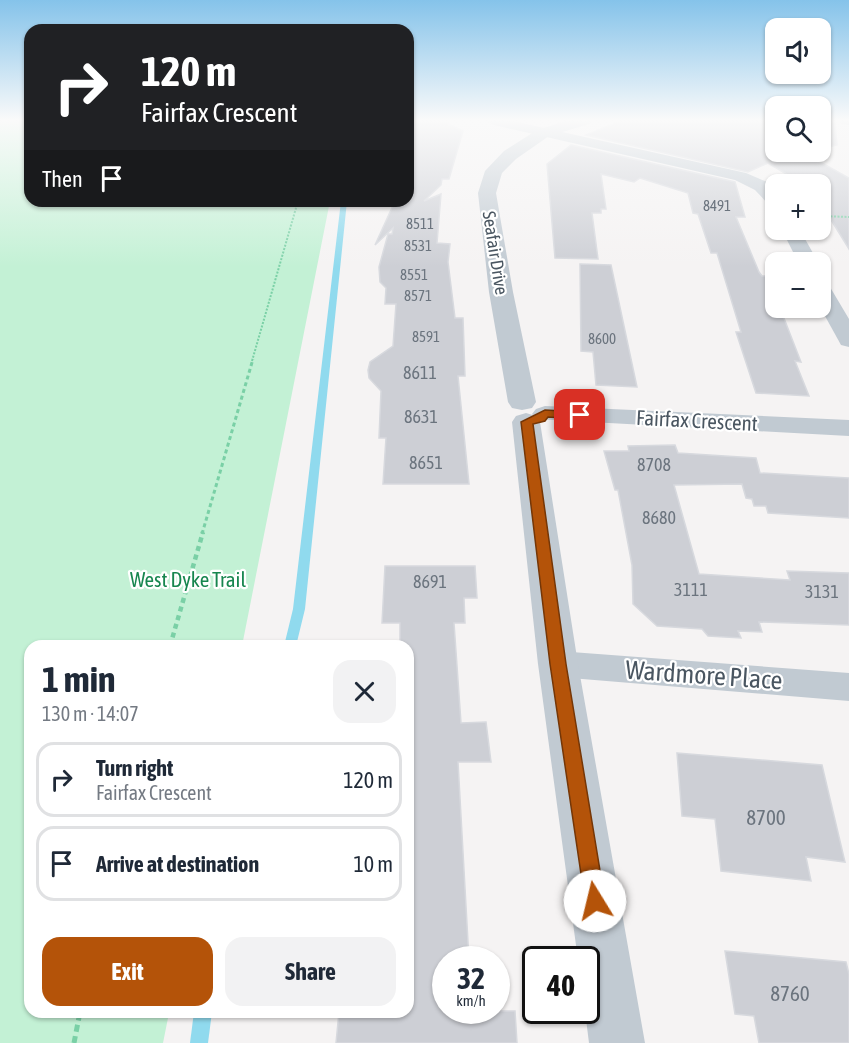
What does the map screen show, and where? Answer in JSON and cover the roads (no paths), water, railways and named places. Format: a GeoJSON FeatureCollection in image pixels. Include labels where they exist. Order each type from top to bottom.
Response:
{"type":"FeatureCollection","features":[{"type":"Feature","properties":{"kind":"street","name":"Seafair Drive"},"geometry":{"type":"LineString","coordinates":[[497,170],[487,193],[501,292],[531,412],[558,664],[616,1043]]}},
{"type":"Feature","properties":{"kind":"street"},"geometry":{"type":"LineString","coordinates":[[711,170],[740,176],[765,190]]}},
{"type":"Feature","properties":{"kind":"street"},"geometry":{"type":"LineString","coordinates":[[831,306],[849,340]]}},
{"type":"Feature","properties":{"kind":"street","name":"Fairfax Crescent"},"geometry":{"type":"LineString","coordinates":[[531,412],[849,428]]}},
{"type":"Feature","properties":{"kind":"street","name":"Wardmore Place"},"geometry":{"type":"LineString","coordinates":[[558,664],[849,687]]}},
{"type":"Feature","properties":{"kind":"waterway"},"geometry":{"type":"LineString","coordinates":[[291,640],[299,609],[343,207]]}},
{"type":"Feature","properties":{"kind":"waterway"},"geometry":{"type":"LineString","coordinates":[[199,1043],[202,1018]]}},
{"type":"Feature","properties":{"kind":"park label","name":"West Dyke Trail"},"geometry":{"type":"Point","coordinates":[188,580]}}]}
